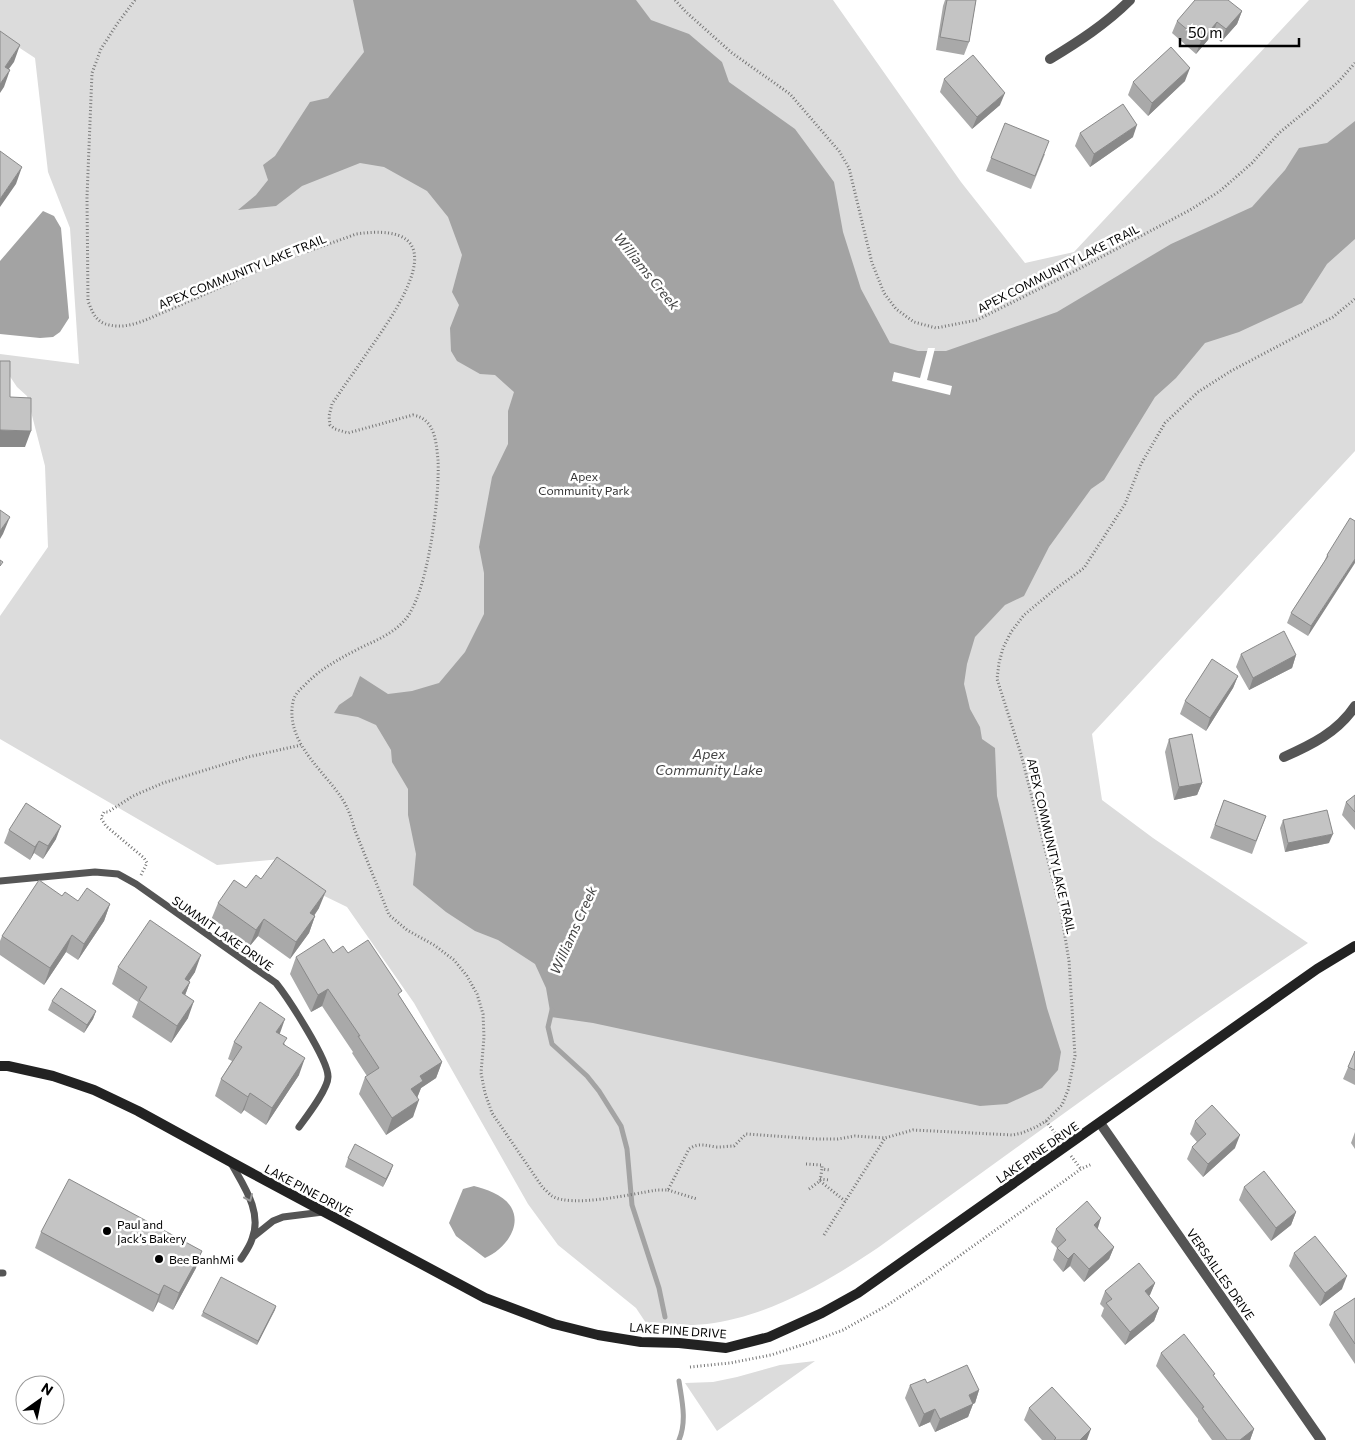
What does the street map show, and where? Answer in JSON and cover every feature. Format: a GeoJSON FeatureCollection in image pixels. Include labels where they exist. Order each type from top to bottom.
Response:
{"type":"FeatureCollection","features":[{"type":"Feature","properties":{"kind":"main road","name":"LAKE PINE DRIVE"},"geometry":{"type":"LineString","coordinates":[[0,1066],[53,1076],[94,1090],[138,1111],[485,1298],[554,1324],[598,1335],[641,1342],[679,1343],[726,1348],[769,1337],[822,1313],[858,1293],[1317,969],[1355,946]]}},
{"type":"Feature","properties":{"kind":"street"},"geometry":{"type":"LineString","coordinates":[[1050,59],[1086,37],[1111,18],[1130,0]]}},
{"type":"Feature","properties":{"kind":"street"},"geometry":{"type":"LineString","coordinates":[[1284,757],[1326,736],[1351,713],[1355,706]]}},
{"type":"Feature","properties":{"kind":"street","name":"VERSAILLES DRIVE"},"geometry":{"type":"LineString","coordinates":[[1100,1123],[1321,1440]]}},
{"type":"Feature","properties":{"kind":"lane","name":"SUMMIT LAKE DRIVE"},"geometry":{"type":"LineString","coordinates":[[0,880],[95,872],[118,874],[136,884],[276,983],[287,997],[326,1064],[329,1078],[320,1097],[299,1127]]}},
{"type":"Feature","properties":{"kind":"lane"},"geometry":{"type":"LineString","coordinates":[[231,1162],[250,1198],[254,1210],[253,1237],[242,1259]]}},
{"type":"Feature","properties":{"kind":"lane"},"geometry":{"type":"LineString","coordinates":[[253,1237],[273,1221],[283,1217],[323,1212]]}},
{"type":"Feature","properties":{"kind":"path","name":"APEX COMMUNITY LAKE TRAIL"},"geometry":{"type":"LineString","coordinates":[[134,0],[116,24],[101,49],[92,73],[87,197],[88,300],[92,312],[98,319],[104,324],[119,326],[136,323],[257,271],[356,234],[388,232],[409,241],[414,249],[415,260],[409,281],[400,301],[386,326],[332,404],[329,416],[330,425],[335,429],[348,433],[413,415],[426,420],[436,438],[438,471],[433,534],[429,557],[414,605],[406,620],[394,631],[344,656],[310,679],[298,691],[293,700],[294,728],[301,745],[342,798],[352,818],[354,828],[389,915],[407,930],[434,945],[454,960],[467,976],[477,994],[483,1014],[484,1037],[481,1073],[492,1113],[543,1188],[552,1196],[567,1200],[585,1201],[656,1190],[668,1190],[689,1148],[694,1145],[704,1144],[717,1147],[734,1146],[746,1134],[816,1139],[838,1139],[855,1136],[885,1138],[913,1130],[1014,1135],[1028,1131],[1046,1121],[1062,1105],[1068,1090],[1075,1056],[1069,961],[1061,912],[1041,830],[1021,754],[998,679],[999,663],[1004,648],[1011,632],[1024,615],[1084,568],[1125,504],[1141,464],[1165,423],[1198,392],[1231,371],[1332,317],[1355,299]]}},
{"type":"Feature","properties":{"kind":"path","name":"APEX COMMUNITY LAKE TRAIL"},"geometry":{"type":"LineString","coordinates":[[675,0],[732,52],[790,94],[839,151],[849,168],[872,263],[884,293],[896,309],[914,322],[936,328],[977,320],[1190,210],[1220,191],[1252,163],[1279,133],[1326,94],[1355,63]]}},
{"type":"Feature","properties":{"kind":"path"},"geometry":{"type":"LineString","coordinates":[[136,884],[148,864],[144,858],[106,826],[101,818],[104,812],[108,812],[133,796],[164,783],[248,757],[301,745]]}},
{"type":"Feature","properties":{"kind":"path"},"geometry":{"type":"LineString","coordinates":[[1046,1121],[1056,1135]]}},
{"type":"Feature","properties":{"kind":"path"},"geometry":{"type":"LineString","coordinates":[[824,1235],[885,1138]]}},
{"type":"Feature","properties":{"kind":"path"},"geometry":{"type":"LineString","coordinates":[[1076,1163],[1081,1169]]}},
{"type":"Feature","properties":{"kind":"path"},"geometry":{"type":"LineString","coordinates":[[806,1164],[822,1165],[820,1180]]}},
{"type":"Feature","properties":{"kind":"path"},"geometry":{"type":"LineString","coordinates":[[690,1367],[730,1363],[771,1355],[844,1330],[886,1306],[927,1279],[1081,1169],[1092,1164]]}},
{"type":"Feature","properties":{"kind":"path"},"geometry":{"type":"LineString","coordinates":[[822,1169],[830,1170]]}},
{"type":"Feature","properties":{"kind":"path"},"geometry":{"type":"LineString","coordinates":[[820,1180],[845,1201]]}},
{"type":"Feature","properties":{"kind":"path"},"geometry":{"type":"LineString","coordinates":[[809,1189],[820,1180],[829,1180]]}},
{"type":"Feature","properties":{"kind":"path"},"geometry":{"type":"LineString","coordinates":[[668,1190],[697,1199]]}},
{"type":"Feature","properties":{"kind":"green space","name":"Apex Community Park"},"geometry":{"type":"Polygon","coordinates":[[[0,0],[833,0],[961,182],[1025,263],[1074,252],[1309,0],[1355,0],[1355,451],[1092,734],[1102,800],[1153,838],[1308,943],[1146,1055],[879,1247],[840,1272],[797,1296],[753,1314],[707,1324],[669,1325],[646,1323],[636,1308],[558,1245],[528,1204],[414,1003],[347,907],[310,889],[281,859],[217,865],[0,739],[0,616],[48,547],[45,466],[27,396],[17,387],[9,375],[0,374],[0,354],[79,364],[70,228],[48,172],[35,58],[0,35],[0,0]]]}},
{"type":"Feature","properties":{"kind":"green space"},"geometry":{"type":"Polygon","coordinates":[[[815,1361],[717,1431],[685,1383],[713,1382],[780,1365],[815,1361]]]}},
{"type":"Feature","properties":{"kind":"water","name":"Apex Community Lake"},"geometry":{"type":"Polygon","coordinates":[[[353,0],[636,0],[651,20],[689,34],[722,62],[729,82],[795,129],[834,182],[843,232],[861,289],[890,343],[918,351],[946,351],[1057,312],[1171,244],[1252,207],[1285,170],[1299,148],[1327,143],[1355,121],[1355,239],[1327,264],[1302,303],[1239,332],[1205,343],[1176,378],[1155,397],[1104,480],[1091,489],[1049,547],[1024,596],[1005,605],[975,637],[967,664],[964,684],[970,709],[980,727],[982,739],[995,748],[997,796],[1047,1008],[1061,1052],[1058,1070],[1042,1088],[1007,1104],[980,1106],[593,1023],[551,1017],[546,988],[535,964],[498,940],[475,931],[446,912],[413,885],[416,854],[408,815],[408,789],[392,762],[391,750],[376,725],[358,717],[334,713],[339,705],[352,696],[360,676],[388,694],[412,691],[439,683],[465,652],[484,614],[484,573],[479,547],[492,477],[508,444],[508,411],[514,392],[495,375],[480,374],[457,361],[451,351],[450,328],[459,305],[452,292],[462,255],[448,217],[427,191],[384,167],[360,163],[302,186],[276,206],[238,210],[256,195],[268,180],[263,165],[275,156],[310,102],[328,98],[364,52],[353,0]]]}},
{"type":"Feature","properties":{"kind":"water"},"geometry":{"type":"Polygon","coordinates":[[[43,211],[54,216],[61,228],[69,318],[60,332],[53,337],[40,338],[0,334],[0,261],[43,211]]]}},
{"type":"Feature","properties":{"kind":"water"},"geometry":{"type":"Polygon","coordinates":[[[474,1186],[504,1199],[511,1207],[514,1215],[515,1222],[509,1237],[498,1250],[485,1258],[456,1236],[449,1223],[463,1189],[474,1186]]]}},
{"type":"Feature","properties":{"kind":"pier"},"geometry":{"type":"Polygon","coordinates":[[[928,348],[935,348],[927,380],[952,386],[950,395],[892,381],[894,372],[920,378],[928,348]]]}},
{"type":"Feature","properties":{"kind":"building"},"geometry":{"type":"Polygon","coordinates":[[[947,0],[976,0],[969,42],[940,37],[947,0]]]}},
{"type":"Feature","properties":{"kind":"building"},"geometry":{"type":"Polygon","coordinates":[[[1195,0],[1228,0],[1242,11],[1226,29],[1217,22],[1201,41],[1177,21],[1195,0]]]}},
{"type":"Feature","properties":{"kind":"building"},"geometry":{"type":"Polygon","coordinates":[[[0,31],[20,45],[5,67],[10,70],[0,84],[0,31]]]}},
{"type":"Feature","properties":{"kind":"building"},"geometry":{"type":"Polygon","coordinates":[[[1171,47],[1190,68],[1152,103],[1133,82],[1171,47]]]}},
{"type":"Feature","properties":{"kind":"building"},"geometry":{"type":"Polygon","coordinates":[[[973,55],[1005,93],[977,117],[944,79],[973,55]]]}},
{"type":"Feature","properties":{"kind":"building"},"geometry":{"type":"Polygon","coordinates":[[[1123,104],[1137,125],[1094,154],[1080,133],[1123,104]]]}},
{"type":"Feature","properties":{"kind":"building"},"geometry":{"type":"Polygon","coordinates":[[[1005,123],[1049,141],[1035,176],[991,158],[1005,123]]]}},
{"type":"Feature","properties":{"kind":"building"},"geometry":{"type":"Polygon","coordinates":[[[0,151],[22,167],[0,199],[0,151]]]}},
{"type":"Feature","properties":{"kind":"building"},"geometry":{"type":"Polygon","coordinates":[[[0,361],[10,361],[10,397],[31,398],[31,431],[0,430],[0,361]]]}},
{"type":"Feature","properties":{"kind":"building"},"geometry":{"type":"Polygon","coordinates":[[[0,510],[10,517],[0,531],[0,510]]]}},
{"type":"Feature","properties":{"kind":"building"},"geometry":{"type":"Polygon","coordinates":[[[1350,518],[1355,521],[1355,559],[1311,626],[1291,613],[1350,518]]]}},
{"type":"Feature","properties":{"kind":"building"},"geometry":{"type":"Polygon","coordinates":[[[1284,631],[1296,655],[1253,678],[1241,654],[1284,631]]]}},
{"type":"Feature","properties":{"kind":"building"},"geometry":{"type":"Polygon","coordinates":[[[1212,659],[1238,676],[1210,718],[1185,701],[1212,659]]]}},
{"type":"Feature","properties":{"kind":"building"},"geometry":{"type":"Polygon","coordinates":[[[1192,734],[1202,783],[1179,787],[1169,739],[1192,734]]]}},
{"type":"Feature","properties":{"kind":"building"},"geometry":{"type":"Polygon","coordinates":[[[1355,795],[1355,812],[1346,802],[1355,795]]]}},
{"type":"Feature","properties":{"kind":"building"},"geometry":{"type":"Polygon","coordinates":[[[1224,800],[1266,816],[1256,841],[1215,825],[1224,800]]]}},
{"type":"Feature","properties":{"kind":"building"},"geometry":{"type":"Polygon","coordinates":[[[26,803],[61,826],[48,846],[39,841],[35,847],[9,830],[26,803]]]}},
{"type":"Feature","properties":{"kind":"building"},"geometry":{"type":"Polygon","coordinates":[[[1327,810],[1333,834],[1288,843],[1283,820],[1327,810]]]}},
{"type":"Feature","properties":{"kind":"building"},"geometry":{"type":"Polygon","coordinates":[[[277,857],[326,891],[310,913],[315,916],[296,942],[264,919],[256,930],[218,903],[234,880],[246,888],[256,875],[261,879],[277,857]]]}},
{"type":"Feature","properties":{"kind":"building"},"geometry":{"type":"Polygon","coordinates":[[[39,880],[62,896],[65,892],[78,901],[87,888],[110,904],[84,944],[72,935],[50,968],[2,936],[39,880]]]}},
{"type":"Feature","properties":{"kind":"building"},"geometry":{"type":"Polygon","coordinates":[[[150,920],[201,955],[185,979],[190,982],[182,993],[194,1001],[177,1026],[139,1000],[147,987],[118,967],[150,920]]]}},
{"type":"Feature","properties":{"kind":"building"},"geometry":{"type":"Polygon","coordinates":[[[324,939],[333,953],[343,946],[348,953],[368,940],[402,991],[398,994],[442,1062],[420,1076],[423,1081],[411,1089],[419,1100],[392,1118],[365,1077],[379,1068],[358,1036],[360,1036],[328,989],[318,995],[296,957],[324,939]]]}},
{"type":"Feature","properties":{"kind":"building"},"geometry":{"type":"Polygon","coordinates":[[[61,988],[96,1011],[87,1025],[52,1001],[61,988]]]}},
{"type":"Feature","properties":{"kind":"building"},"geometry":{"type":"Polygon","coordinates":[[[260,1002],[285,1019],[276,1032],[287,1038],[283,1044],[305,1058],[272,1108],[250,1093],[248,1097],[221,1079],[242,1047],[234,1042],[260,1002]]]}},
{"type":"Feature","properties":{"kind":"building"},"geometry":{"type":"Polygon","coordinates":[[[1355,1051],[1355,1070],[1348,1067],[1355,1051]]]}},
{"type":"Feature","properties":{"kind":"building"},"geometry":{"type":"Polygon","coordinates":[[[1212,1105],[1240,1135],[1208,1164],[1192,1147],[1206,1134],[1195,1121],[1212,1105]]]}},
{"type":"Feature","properties":{"kind":"building"},"geometry":{"type":"Polygon","coordinates":[[[355,1144],[393,1165],[386,1179],[348,1158],[355,1144]]]}},
{"type":"Feature","properties":{"kind":"building"},"geometry":{"type":"Polygon","coordinates":[[[1264,1171],[1296,1212],[1276,1228],[1244,1187],[1264,1171]]]}},
{"type":"Feature","properties":{"kind":"building"},"geometry":{"type":"Polygon","coordinates":[[[69,1179],[202,1251],[179,1293],[164,1285],[159,1295],[41,1232],[69,1179]]]}},
{"type":"Feature","properties":{"kind":"building"},"geometry":{"type":"Polygon","coordinates":[[[1087,1201],[1101,1218],[1094,1225],[1114,1247],[1089,1269],[1074,1253],[1068,1259],[1057,1248],[1066,1240],[1056,1229],[1087,1201]]]}},
{"type":"Feature","properties":{"kind":"building"},"geometry":{"type":"Polygon","coordinates":[[[1315,1236],[1347,1276],[1325,1293],[1294,1253],[1315,1236]]]}},
{"type":"Feature","properties":{"kind":"building"},"geometry":{"type":"Polygon","coordinates":[[[1139,1263],[1155,1283],[1145,1291],[1159,1308],[1130,1332],[1106,1303],[1112,1299],[1105,1291],[1139,1263]]]}},
{"type":"Feature","properties":{"kind":"building"},"geometry":{"type":"Polygon","coordinates":[[[221,1277],[276,1306],[258,1341],[203,1312],[221,1277]]]}},
{"type":"Feature","properties":{"kind":"building"},"geometry":{"type":"Polygon","coordinates":[[[1355,1298],[1355,1344],[1334,1312],[1355,1298]]]}},
{"type":"Feature","properties":{"kind":"building"},"geometry":{"type":"Polygon","coordinates":[[[1184,1334],[1254,1429],[1240,1440],[1227,1440],[1202,1408],[1204,1407],[1161,1353],[1184,1334]]]}},
{"type":"Feature","properties":{"kind":"building"},"geometry":{"type":"Polygon","coordinates":[[[967,1365],[979,1390],[969,1395],[973,1404],[940,1419],[935,1409],[924,1414],[910,1385],[925,1379],[927,1383],[967,1365]]]}},
{"type":"Feature","properties":{"kind":"building"},"geometry":{"type":"Polygon","coordinates":[[[1052,1387],[1091,1429],[1080,1440],[1054,1440],[1056,1438],[1029,1408],[1052,1387]]]}},
{"type":"Feature","properties":{"kind":"waterway","name":"Williams Creek"},"geometry":{"type":"LineString","coordinates":[[552,1010],[548,1027],[552,1044],[587,1076],[621,1126],[627,1149],[632,1205],[659,1288],[665,1317]]}},
{"type":"Feature","properties":{"kind":"waterway","name":"Williams Creek"},"geometry":{"type":"LineString","coordinates":[[679,1381],[683,1426],[679,1440]]}},
{"type":"Feature","properties":{"kind":"place","name":"Paul and Jack’s Bakery"},"geometry":{"type":"Point","coordinates":[107,1231]}},
{"type":"Feature","properties":{"kind":"place","name":"Bee BanhMi"},"geometry":{"type":"Point","coordinates":[159,1259]}}]}
